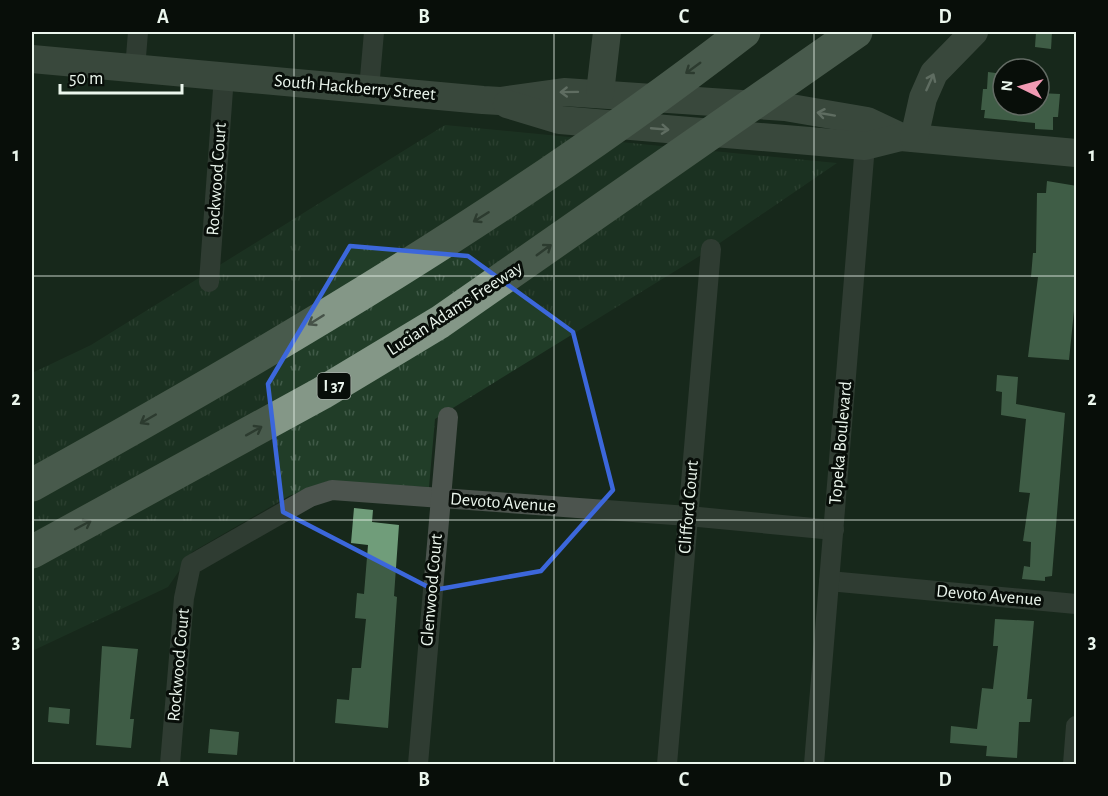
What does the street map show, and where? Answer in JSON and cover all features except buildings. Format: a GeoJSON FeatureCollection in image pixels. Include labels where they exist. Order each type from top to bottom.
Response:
{"type":"FeatureCollection","features":[{"type":"Feature","properties":{"kind":"highway"},"geometry":{"type":"LineString","coordinates":[[32,485],[275,346],[531,186],[742,33]]}},
{"type":"Feature","properties":{"kind":"highway","name":"Lucian Adams Freeway"},"geometry":{"type":"LineString","coordinates":[[32,552],[322,393],[430,328],[849,38]]}},
{"type":"Feature","properties":{"kind":"main road"},"geometry":{"type":"LineString","coordinates":[[600,93],[607,32]]}},
{"type":"Feature","properties":{"kind":"main road"},"geometry":{"type":"LineString","coordinates":[[908,137],[934,73],[974,32]]}},
{"type":"Feature","properties":{"kind":"main road","name":"South Hackberry Street"},"geometry":{"type":"LineString","coordinates":[[32,59],[500,101],[560,120],[866,134],[1077,153]]}},
{"type":"Feature","properties":{"kind":"main road","name":"South Hackberry Street"},"geometry":{"type":"LineString","coordinates":[[500,101],[564,92],[785,107],[866,134]]}},
{"type":"Feature","properties":{"kind":"street"},"geometry":{"type":"LineString","coordinates":[[135,69],[138,32]]}},
{"type":"Feature","properties":{"kind":"street"},"geometry":{"type":"LineString","coordinates":[[369,89],[374,32]]}},
{"type":"Feature","properties":{"kind":"street","name":"Rockwood Court"},"geometry":{"type":"LineString","coordinates":[[209,282],[224,76]]}},
{"type":"Feature","properties":{"kind":"street","name":"Topeka Boulevard"},"geometry":{"type":"LineString","coordinates":[[814,765],[866,134]]}},
{"type":"Feature","properties":{"kind":"street","name":"Clifford Court"},"geometry":{"type":"LineString","coordinates":[[667,765],[711,249]]}},
{"type":"Feature","properties":{"kind":"street","name":"Glenwood Court"},"geometry":{"type":"LineString","coordinates":[[418,765],[439,498],[448,417]]}},
{"type":"Feature","properties":{"kind":"street","name":"Devoto Avenue"},"geometry":{"type":"LineString","coordinates":[[191,566],[310,497],[332,490],[688,516],[834,530]]}},
{"type":"Feature","properties":{"kind":"street","name":"Rockwood Court"},"geometry":{"type":"LineString","coordinates":[[170,765],[184,598],[191,566]]}},
{"type":"Feature","properties":{"kind":"street","name":"Devoto Avenue"},"geometry":{"type":"LineString","coordinates":[[829,581],[1077,604]]}},
{"type":"Feature","properties":{"kind":"street"},"geometry":{"type":"LineString","coordinates":[[1073,765],[1077,726]]}},
{"type":"Feature","properties":{"kind":"highlighted area"},"geometry":{"type":"Polygon","coordinates":[[[350,246],[468,256],[573,332],[613,490],[541,571],[434,590],[283,512],[268,384],[350,246]]]}},
{"type":"Feature","properties":{"kind":"green space"},"geometry":{"type":"Polygon","coordinates":[[[445,125],[837,163],[711,249],[435,419],[429,487],[328,481],[289,496],[192,552],[168,587],[32,651],[32,373],[91,345],[445,125]]]}}]}
